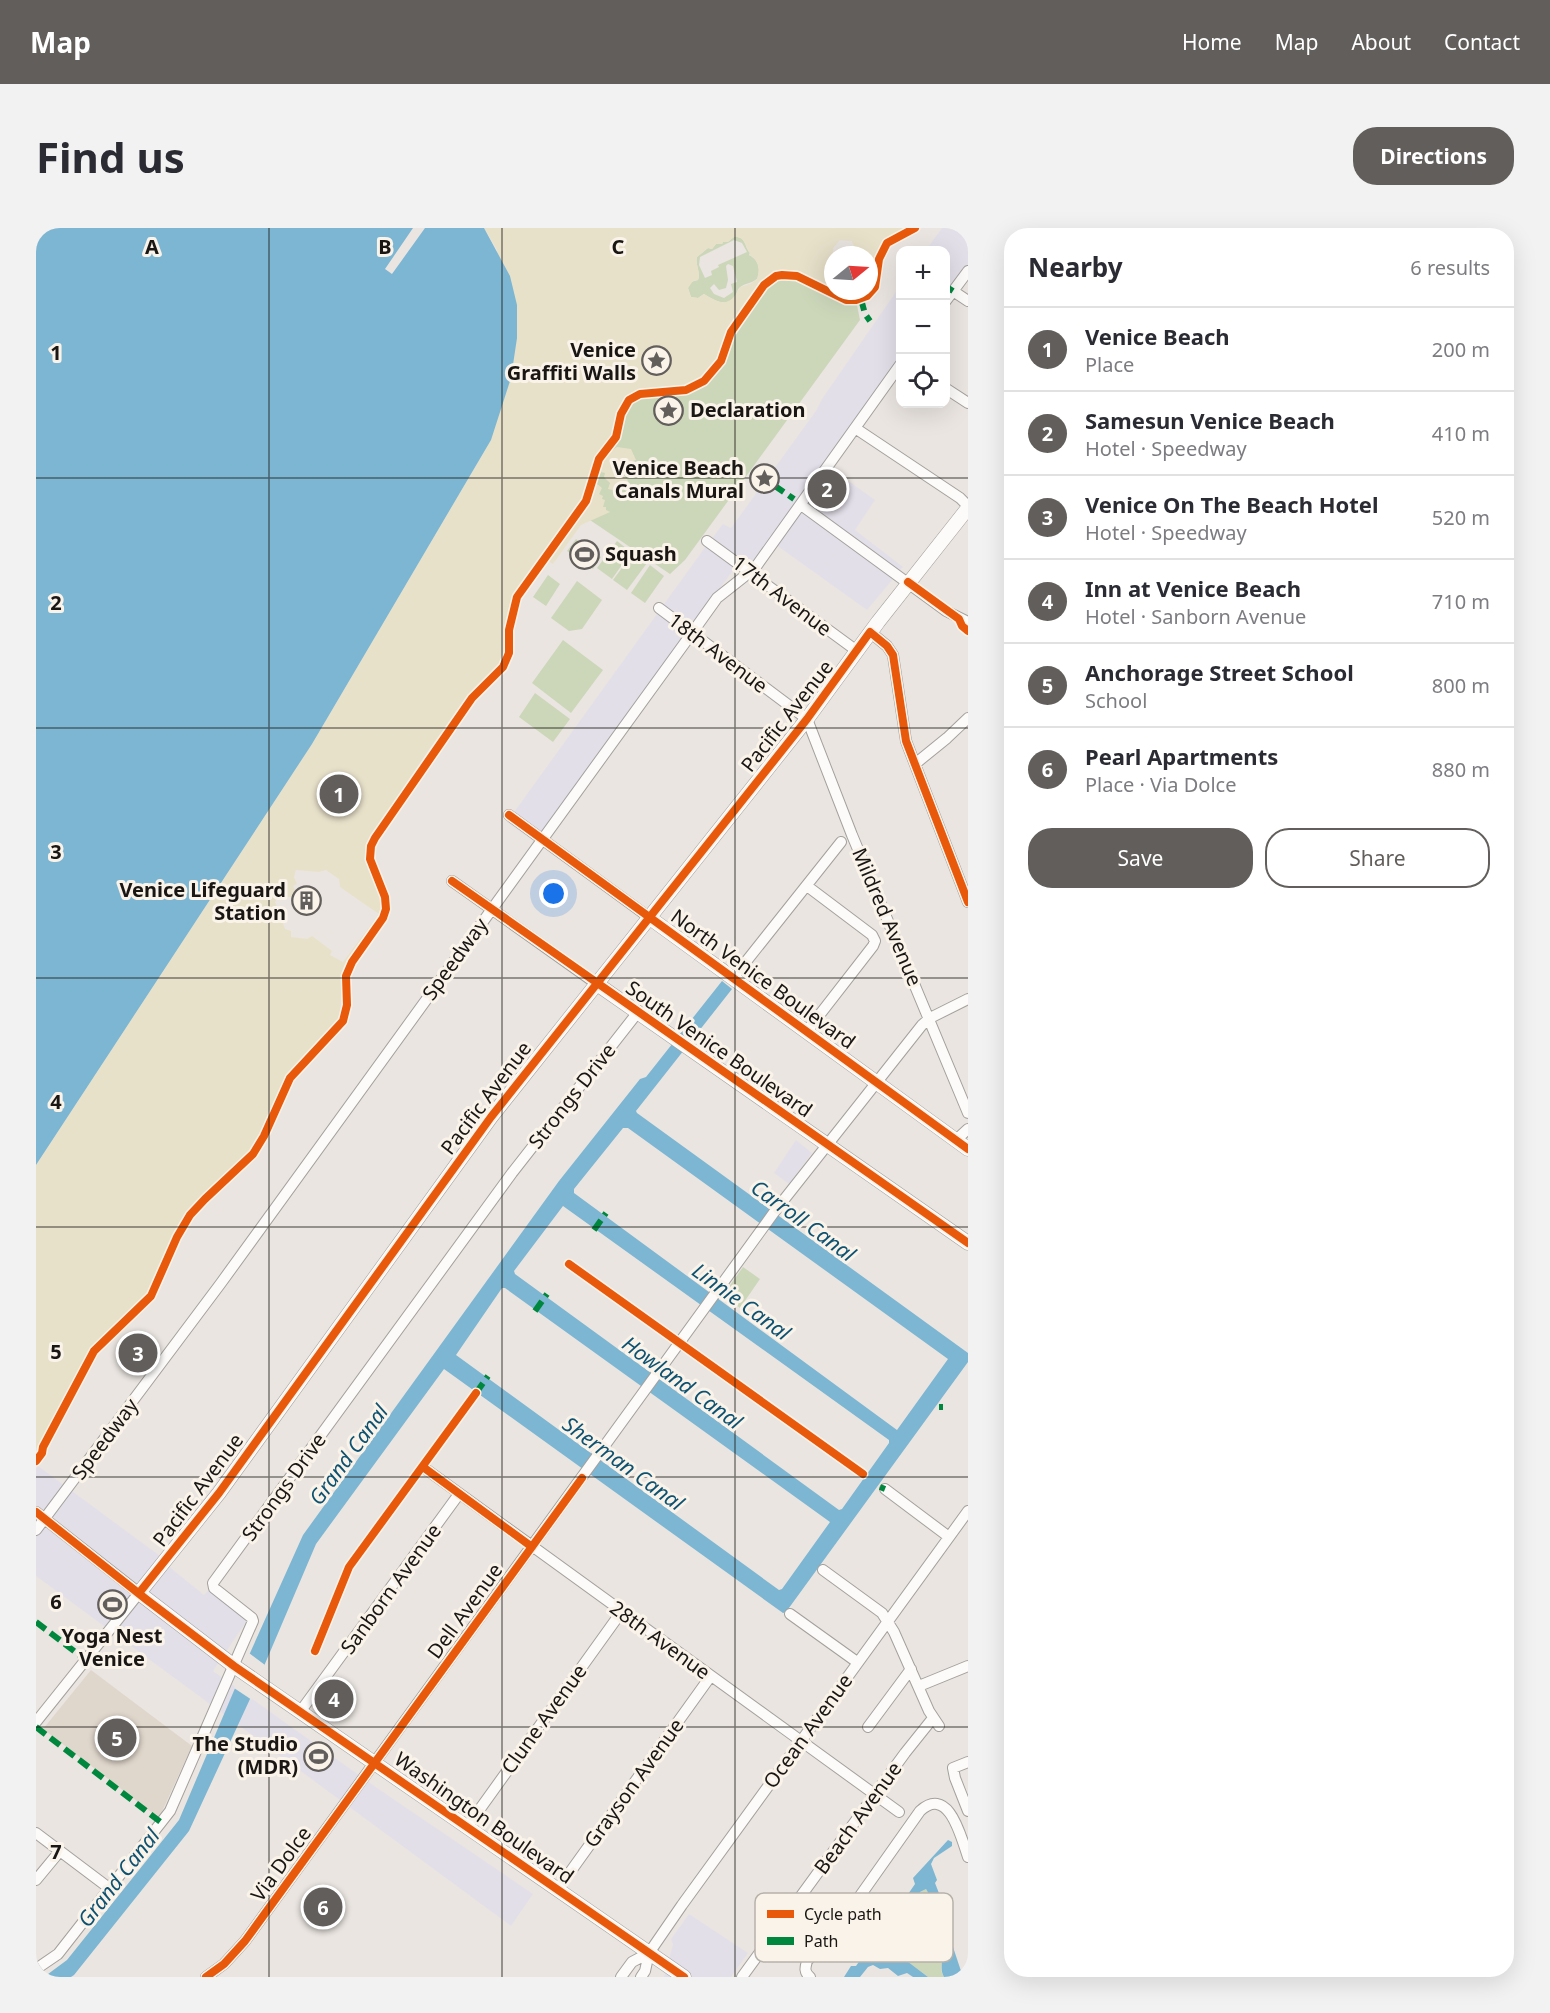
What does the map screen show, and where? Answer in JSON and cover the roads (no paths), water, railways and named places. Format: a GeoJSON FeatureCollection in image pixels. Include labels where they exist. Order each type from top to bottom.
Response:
{"type":"FeatureCollection","features":[{"type":"Feature","properties":{"kind":"main road","name":"Pacific Avenue"},"geometry":{"type":"LineString","coordinates":[[139,1593],[219,1493],[490,1117],[807,719],[870,632],[968,507]]}},
{"type":"Feature","properties":{"kind":"main road","name":"North Venice Boulevard"},"geometry":{"type":"LineString","coordinates":[[650,918],[962,1144]]}},
{"type":"Feature","properties":{"kind":"main road","name":"South Venice Boulevard"},"geometry":{"type":"LineString","coordinates":[[597,984],[968,1243]]}},
{"type":"Feature","properties":{"kind":"main road","name":"Washington Boulevard"},"geometry":{"type":"LineString","coordinates":[[139,1593],[258,1683],[684,1977]]}},
{"type":"Feature","properties":{"kind":"street"},"geometry":{"type":"LineString","coordinates":[[946,300],[968,271]]}},
{"type":"Feature","properties":{"kind":"street"},"geometry":{"type":"LineString","coordinates":[[953,291],[968,301]]}},
{"type":"Feature","properties":{"kind":"street","name":"Speedway"},"geometry":{"type":"LineString","coordinates":[[36,1530],[40,1515],[122,1418],[717,598],[755,568],[896,371]]}},
{"type":"Feature","properties":{"kind":"street"},"geometry":{"type":"LineString","coordinates":[[950,391],[968,403]]}},
{"type":"Feature","properties":{"kind":"street"},"geometry":{"type":"LineString","coordinates":[[855,428],[968,507]]}},
{"type":"Feature","properties":{"kind":"street"},"geometry":{"type":"LineString","coordinates":[[801,505],[963,621],[962,626],[968,631]]}},
{"type":"Feature","properties":{"kind":"street","name":"17th Avenue"},"geometry":{"type":"LineString","coordinates":[[707,541],[857,651]]}},
{"type":"Feature","properties":{"kind":"street","name":"18th Avenue"},"geometry":{"type":"LineString","coordinates":[[659,608],[807,719]]}},
{"type":"Feature","properties":{"kind":"street"},"geometry":{"type":"LineString","coordinates":[[870,632],[887,646],[894,660],[904,735],[968,902]]}},
{"type":"Feature","properties":{"kind":"street"},"geometry":{"type":"LineString","coordinates":[[915,764],[968,718]]}},
{"type":"Feature","properties":{"kind":"street","name":"Mildred Avenue"},"geometry":{"type":"LineString","coordinates":[[807,719],[870,879],[968,1113]]}},
{"type":"Feature","properties":{"kind":"street","name":"North Venice Boulevard"},"geometry":{"type":"LineString","coordinates":[[509,815],[650,918]]}},
{"type":"Feature","properties":{"kind":"street"},"geometry":{"type":"LineString","coordinates":[[733,978],[841,842]]}},
{"type":"Feature","properties":{"kind":"street","name":"South Venice Boulevard"},"geometry":{"type":"LineString","coordinates":[[452,881],[597,984]]}},
{"type":"Feature","properties":{"kind":"street"},"geometry":{"type":"LineString","coordinates":[[807,886],[872,935],[875,941],[807,1031]]}},
{"type":"Feature","properties":{"kind":"street"},"geometry":{"type":"LineString","coordinates":[[930,1018],[968,999]]}},
{"type":"Feature","properties":{"kind":"street","name":"Strongs Drive"},"geometry":{"type":"LineString","coordinates":[[36,1968],[58,1954],[170,1811],[238,1668],[253,1621],[214,1588],[213,1583],[512,1173],[638,1012]]}},
{"type":"Feature","properties":{"kind":"street","name":"Dell Avenue"},"geometry":{"type":"LineString","coordinates":[[374,1763],[775,1211],[876,1082],[930,1018]]}},
{"type":"Feature","properties":{"kind":"street"},"geometry":{"type":"LineString","coordinates":[[962,1144],[968,1129]]}},
{"type":"Feature","properties":{"kind":"street","name":"28th Avenue"},"geometry":{"type":"LineString","coordinates":[[423,1467],[899,1812]]}},
{"type":"Feature","properties":{"kind":"street"},"geometry":{"type":"LineString","coordinates":[[885,1489],[949,1537]]}},
{"type":"Feature","properties":{"kind":"street","name":"Sanborn Avenue"},"geometry":{"type":"LineString","coordinates":[[300,1712],[459,1494]]}},
{"type":"Feature","properties":{"kind":"street","name":"Ocean Avenue"},"geometry":{"type":"LineString","coordinates":[[649,1953],[968,1511]]}},
{"type":"Feature","properties":{"kind":"street","name":"Washington Boulevard"},"geometry":{"type":"LineString","coordinates":[[40,1515],[139,1593]]}},
{"type":"Feature","properties":{"kind":"street"},"geometry":{"type":"LineString","coordinates":[[823,1570],[882,1613],[919,1686],[968,1666]]}},
{"type":"Feature","properties":{"kind":"street","name":"Pacific Avenue"},"geometry":{"type":"LineString","coordinates":[[36,1722],[139,1593]]}},
{"type":"Feature","properties":{"kind":"street","name":"Clune Avenue"},"geometry":{"type":"LineString","coordinates":[[467,1827],[622,1611]]}},
{"type":"Feature","properties":{"kind":"street"},"geometry":{"type":"LineString","coordinates":[[790,1614],[857,1662]]}},
{"type":"Feature","properties":{"kind":"street"},"geometry":{"type":"LineString","coordinates":[[868,1727],[911,1669]]}},
{"type":"Feature","properties":{"kind":"street","name":"Grayson Avenue"},"geometry":{"type":"LineString","coordinates":[[558,1889],[710,1677]]}},
{"type":"Feature","properties":{"kind":"street","name":"Beach Avenue"},"geometry":{"type":"LineString","coordinates":[[804,1893],[926,1725],[936,1722],[919,1686]]}},
{"type":"Feature","properties":{"kind":"street"},"geometry":{"type":"LineString","coordinates":[[968,1762],[953,1768],[968,1810]]}},
{"type":"Feature","properties":{"kind":"street","name":"Via Dolce"},"geometry":{"type":"LineString","coordinates":[[206,1977],[219,1968],[245,1941],[374,1763]]}},
{"type":"Feature","properties":{"kind":"street"},"geometry":{"type":"LineString","coordinates":[[862,1893],[926,1805],[933,1803],[942,1805],[950,1812],[968,1857]]}},
{"type":"Feature","properties":{"kind":"street"},"geometry":{"type":"LineString","coordinates":[[36,1833],[109,1888]]}},
{"type":"Feature","properties":{"kind":"street"},"geometry":{"type":"LineString","coordinates":[[36,1880],[60,1851]]}},
{"type":"Feature","properties":{"kind":"street"},"geometry":{"type":"LineString","coordinates":[[621,1977],[632,1962],[649,1953]]}},
{"type":"Feature","properties":{"kind":"street"},"geometry":{"type":"LineString","coordinates":[[641,1977],[645,1971],[649,1953]]}},
{"type":"Feature","properties":{"kind":"street","name":"Beach Avenue"},"geometry":{"type":"LineString","coordinates":[[742,1977],[755,1959]]}},
{"type":"Feature","properties":{"kind":"street"},"geometry":{"type":"LineString","coordinates":[[807,1962],[804,1968],[810,1977]]}},
{"type":"Feature","properties":{"kind":"water"},"geometry":{"type":"Polygon","coordinates":[[[36,228],[484,228],[510,276],[517,305],[517,338],[511,378],[491,440],[312,744],[36,1165],[36,228]]]}},
{"type":"Feature","properties":{"kind":"water"},"geometry":{"type":"Polygon","coordinates":[[[722,981],[732,989],[636,1111],[637,1113],[968,1353],[968,1362],[786,1612],[783,1613],[444,1369],[316,1544],[250,1699],[189,1831],[74,1975],[44,1977],[67,1960],[179,1820],[303,1535],[559,1181],[640,1079],[646,1077],[722,981]],[[623,1128],[574,1189],[574,1193],[897,1430],[948,1359],[628,1128],[623,1128]],[[563,1206],[514,1271],[515,1274],[839,1510],[842,1509],[889,1443],[889,1440],[563,1206]],[[502,1288],[456,1355],[779,1590],[830,1522],[505,1288],[502,1288]]]}},
{"type":"Feature","properties":{"kind":"water"},"geometry":{"type":"Polygon","coordinates":[[[948,1840],[952,1842],[952,1846],[934,1858],[931,1864],[939,1893],[928,1893],[926,1889],[920,1893],[909,1893],[915,1884],[913,1878],[948,1840]]]}},
{"type":"Feature","properties":{"kind":"water"},"geometry":{"type":"Polygon","coordinates":[[[953,1947],[963,1977],[944,1977],[942,1962],[953,1962],[953,1947]]]}},
{"type":"Feature","properties":{"kind":"water"},"geometry":{"type":"Polygon","coordinates":[[[859,1962],[908,1962],[928,1977],[913,1977],[907,1973],[898,1976],[888,1968],[880,1969],[873,1965],[868,1967],[860,1977],[844,1977],[851,1966],[856,1966],[859,1962]]]}},
{"type":"Feature","properties":{"kind":"place","name":"Venice Graffiti Walls"},"geometry":{"type":"Point","coordinates":[657,361]}},
{"type":"Feature","properties":{"kind":"place","name":"Declaration"},"geometry":{"type":"Point","coordinates":[669,410]}},
{"type":"Feature","properties":{"kind":"place","name":"Venice Beach Canals Mural"},"geometry":{"type":"Point","coordinates":[765,479]}},
{"type":"Feature","properties":{"kind":"place","name":"Samesun Venice Beach"},"geometry":{"type":"Point","coordinates":[827,489]}},
{"type":"Feature","properties":{"kind":"place","name":"Squash"},"geometry":{"type":"Point","coordinates":[584,554]}},
{"type":"Feature","properties":{"kind":"place","name":"Venice Beach"},"geometry":{"type":"Point","coordinates":[339,794]}},
{"type":"Feature","properties":{"kind":"place","name":"Venice Lifeguard Station"},"geometry":{"type":"Point","coordinates":[307,901]}},
{"type":"Feature","properties":{"kind":"place","name":"Venice On The Beach Hotel"},"geometry":{"type":"Point","coordinates":[138,1353]}},
{"type":"Feature","properties":{"kind":"place","name":"Yoga Nest Venice"},"geometry":{"type":"Point","coordinates":[112,1605]}},
{"type":"Feature","properties":{"kind":"place","name":"Inn at Venice Beach"},"geometry":{"type":"Point","coordinates":[334,1699]}},
{"type":"Feature","properties":{"kind":"place","name":"Anchorage Street School"},"geometry":{"type":"Point","coordinates":[117,1738]}},
{"type":"Feature","properties":{"kind":"place","name":"The Studio (MDR)"},"geometry":{"type":"Point","coordinates":[319,1756]}},
{"type":"Feature","properties":{"kind":"place","name":"Pearl Apartments"},"geometry":{"type":"Point","coordinates":[323,1907]}},
{"type":"Feature","properties":{"kind":"water label","name":"Carroll Canal"},"geometry":{"type":"Point","coordinates":[803,1221]}},
{"type":"Feature","properties":{"kind":"water label","name":"Linnie Canal"},"geometry":{"type":"Point","coordinates":[741,1302]}},
{"type":"Feature","properties":{"kind":"water label","name":"Howland Canal"},"geometry":{"type":"Point","coordinates":[682,1383]}},
{"type":"Feature","properties":{"kind":"water label","name":"Grand Canal"},"geometry":{"type":"Point","coordinates":[349,1455]}},
{"type":"Feature","properties":{"kind":"water label","name":"Sherman Canal"},"geometry":{"type":"Point","coordinates":[623,1464]}},
{"type":"Feature","properties":{"kind":"water label","name":"Grand Canal"},"geometry":{"type":"Point","coordinates":[119,1878]}}]}
